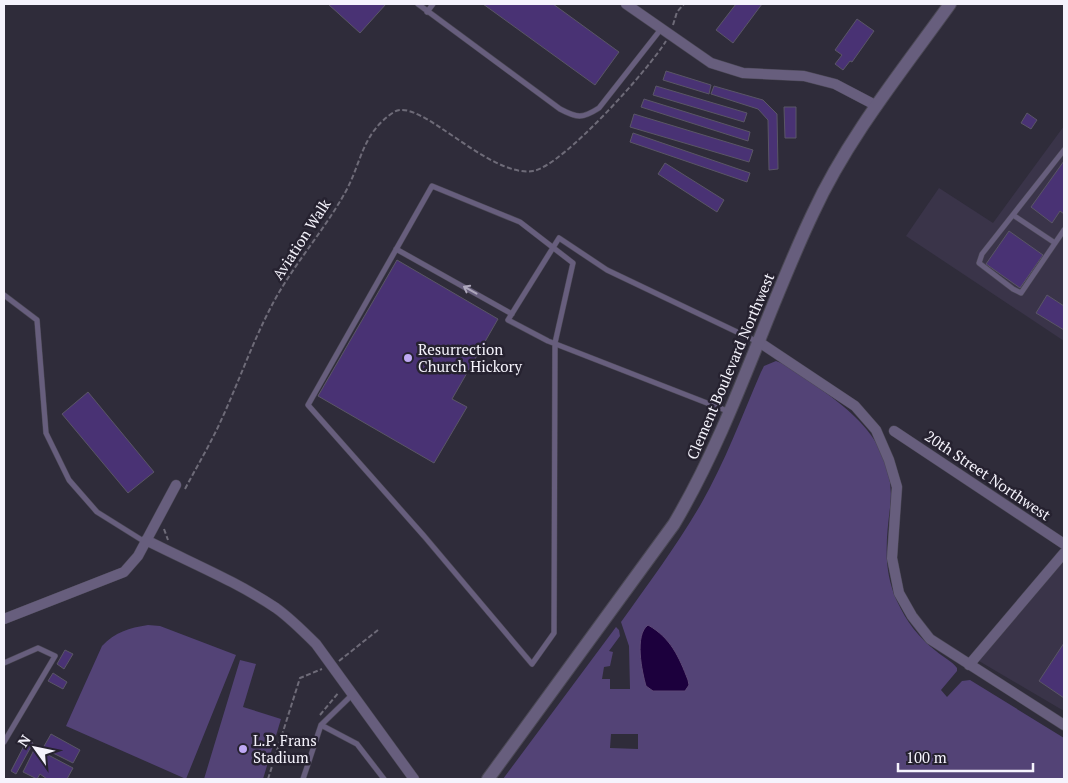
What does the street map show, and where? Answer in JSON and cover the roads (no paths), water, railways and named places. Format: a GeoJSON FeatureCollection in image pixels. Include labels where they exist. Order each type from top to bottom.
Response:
{"type":"FeatureCollection","features":[{"type":"Feature","properties":{"kind":"street"},"geometry":{"type":"LineString","coordinates":[[626,4],[700,56],[728,70],[743,73],[804,76],[835,84],[877,106]]}},
{"type":"Feature","properties":{"kind":"street","name":"Clement Boulevard Northwest"},"geometry":{"type":"LineString","coordinates":[[488,779],[674,524],[710,460],[731,413],[813,212],[843,156],[950,4]]}},
{"type":"Feature","properties":{"kind":"street"},"geometry":{"type":"LineString","coordinates":[[759,342],[855,406],[876,430],[889,460],[897,487],[892,558],[899,593],[912,616],[930,639],[1064,725]]}},
{"type":"Feature","properties":{"kind":"street","name":"20th Street Northwest"},"geometry":{"type":"LineString","coordinates":[[894,431],[1064,544]]}},
{"type":"Feature","properties":{"kind":"street"},"geometry":{"type":"LineString","coordinates":[[4,619],[124,572],[138,556],[176,485]]}},
{"type":"Feature","properties":{"kind":"street"},"geometry":{"type":"LineString","coordinates":[[146,541],[247,591],[276,608],[316,644],[414,779]]}},
{"type":"Feature","properties":{"kind":"street"},"geometry":{"type":"LineString","coordinates":[[969,665],[1064,553]]}},
{"type":"Feature","properties":{"kind":"lane"},"geometry":{"type":"LineString","coordinates":[[418,4],[560,109],[575,117],[587,116],[599,108],[660,28]]}},
{"type":"Feature","properties":{"kind":"lane"},"geometry":{"type":"LineString","coordinates":[[427,12],[433,4]]}},
{"type":"Feature","properties":{"kind":"lane"},"geometry":{"type":"LineString","coordinates":[[1064,150],[982,254],[979,263],[1013,289],[1021,292],[1064,230]]}},
{"type":"Feature","properties":{"kind":"lane"},"geometry":{"type":"LineString","coordinates":[[432,186],[520,222],[573,263],[555,344],[554,633],[532,664],[424,536],[308,404],[396,249],[432,186]]}},
{"type":"Feature","properties":{"kind":"lane"},"geometry":{"type":"LineString","coordinates":[[1013,215],[1055,243]]}},
{"type":"Feature","properties":{"kind":"lane"},"geometry":{"type":"LineString","coordinates":[[731,413],[555,344],[508,320],[558,238],[607,270],[759,342]]}},
{"type":"Feature","properties":{"kind":"lane"},"geometry":{"type":"LineString","coordinates":[[396,249],[512,314]]}},
{"type":"Feature","properties":{"kind":"lane"},"geometry":{"type":"LineString","coordinates":[[4,295],[37,320],[40,388],[46,433],[69,480],[97,512],[146,541]]}},
{"type":"Feature","properties":{"kind":"lane"},"geometry":{"type":"LineString","coordinates":[[4,663],[38,648],[55,656],[4,742]]}},
{"type":"Feature","properties":{"kind":"lane"},"geometry":{"type":"LineString","coordinates":[[303,779],[321,725],[353,694]]}},
{"type":"Feature","properties":{"kind":"lane"},"geometry":{"type":"LineString","coordinates":[[321,725],[356,744],[384,779]]}},
{"type":"Feature","properties":{"kind":"place","name":"Resurrection Church Hickory"},"geometry":{"type":"Point","coordinates":[408,358]}},
{"type":"Feature","properties":{"kind":"place","name":"L.P. Frans Stadium"},"geometry":{"type":"Point","coordinates":[243,749]}}]}
